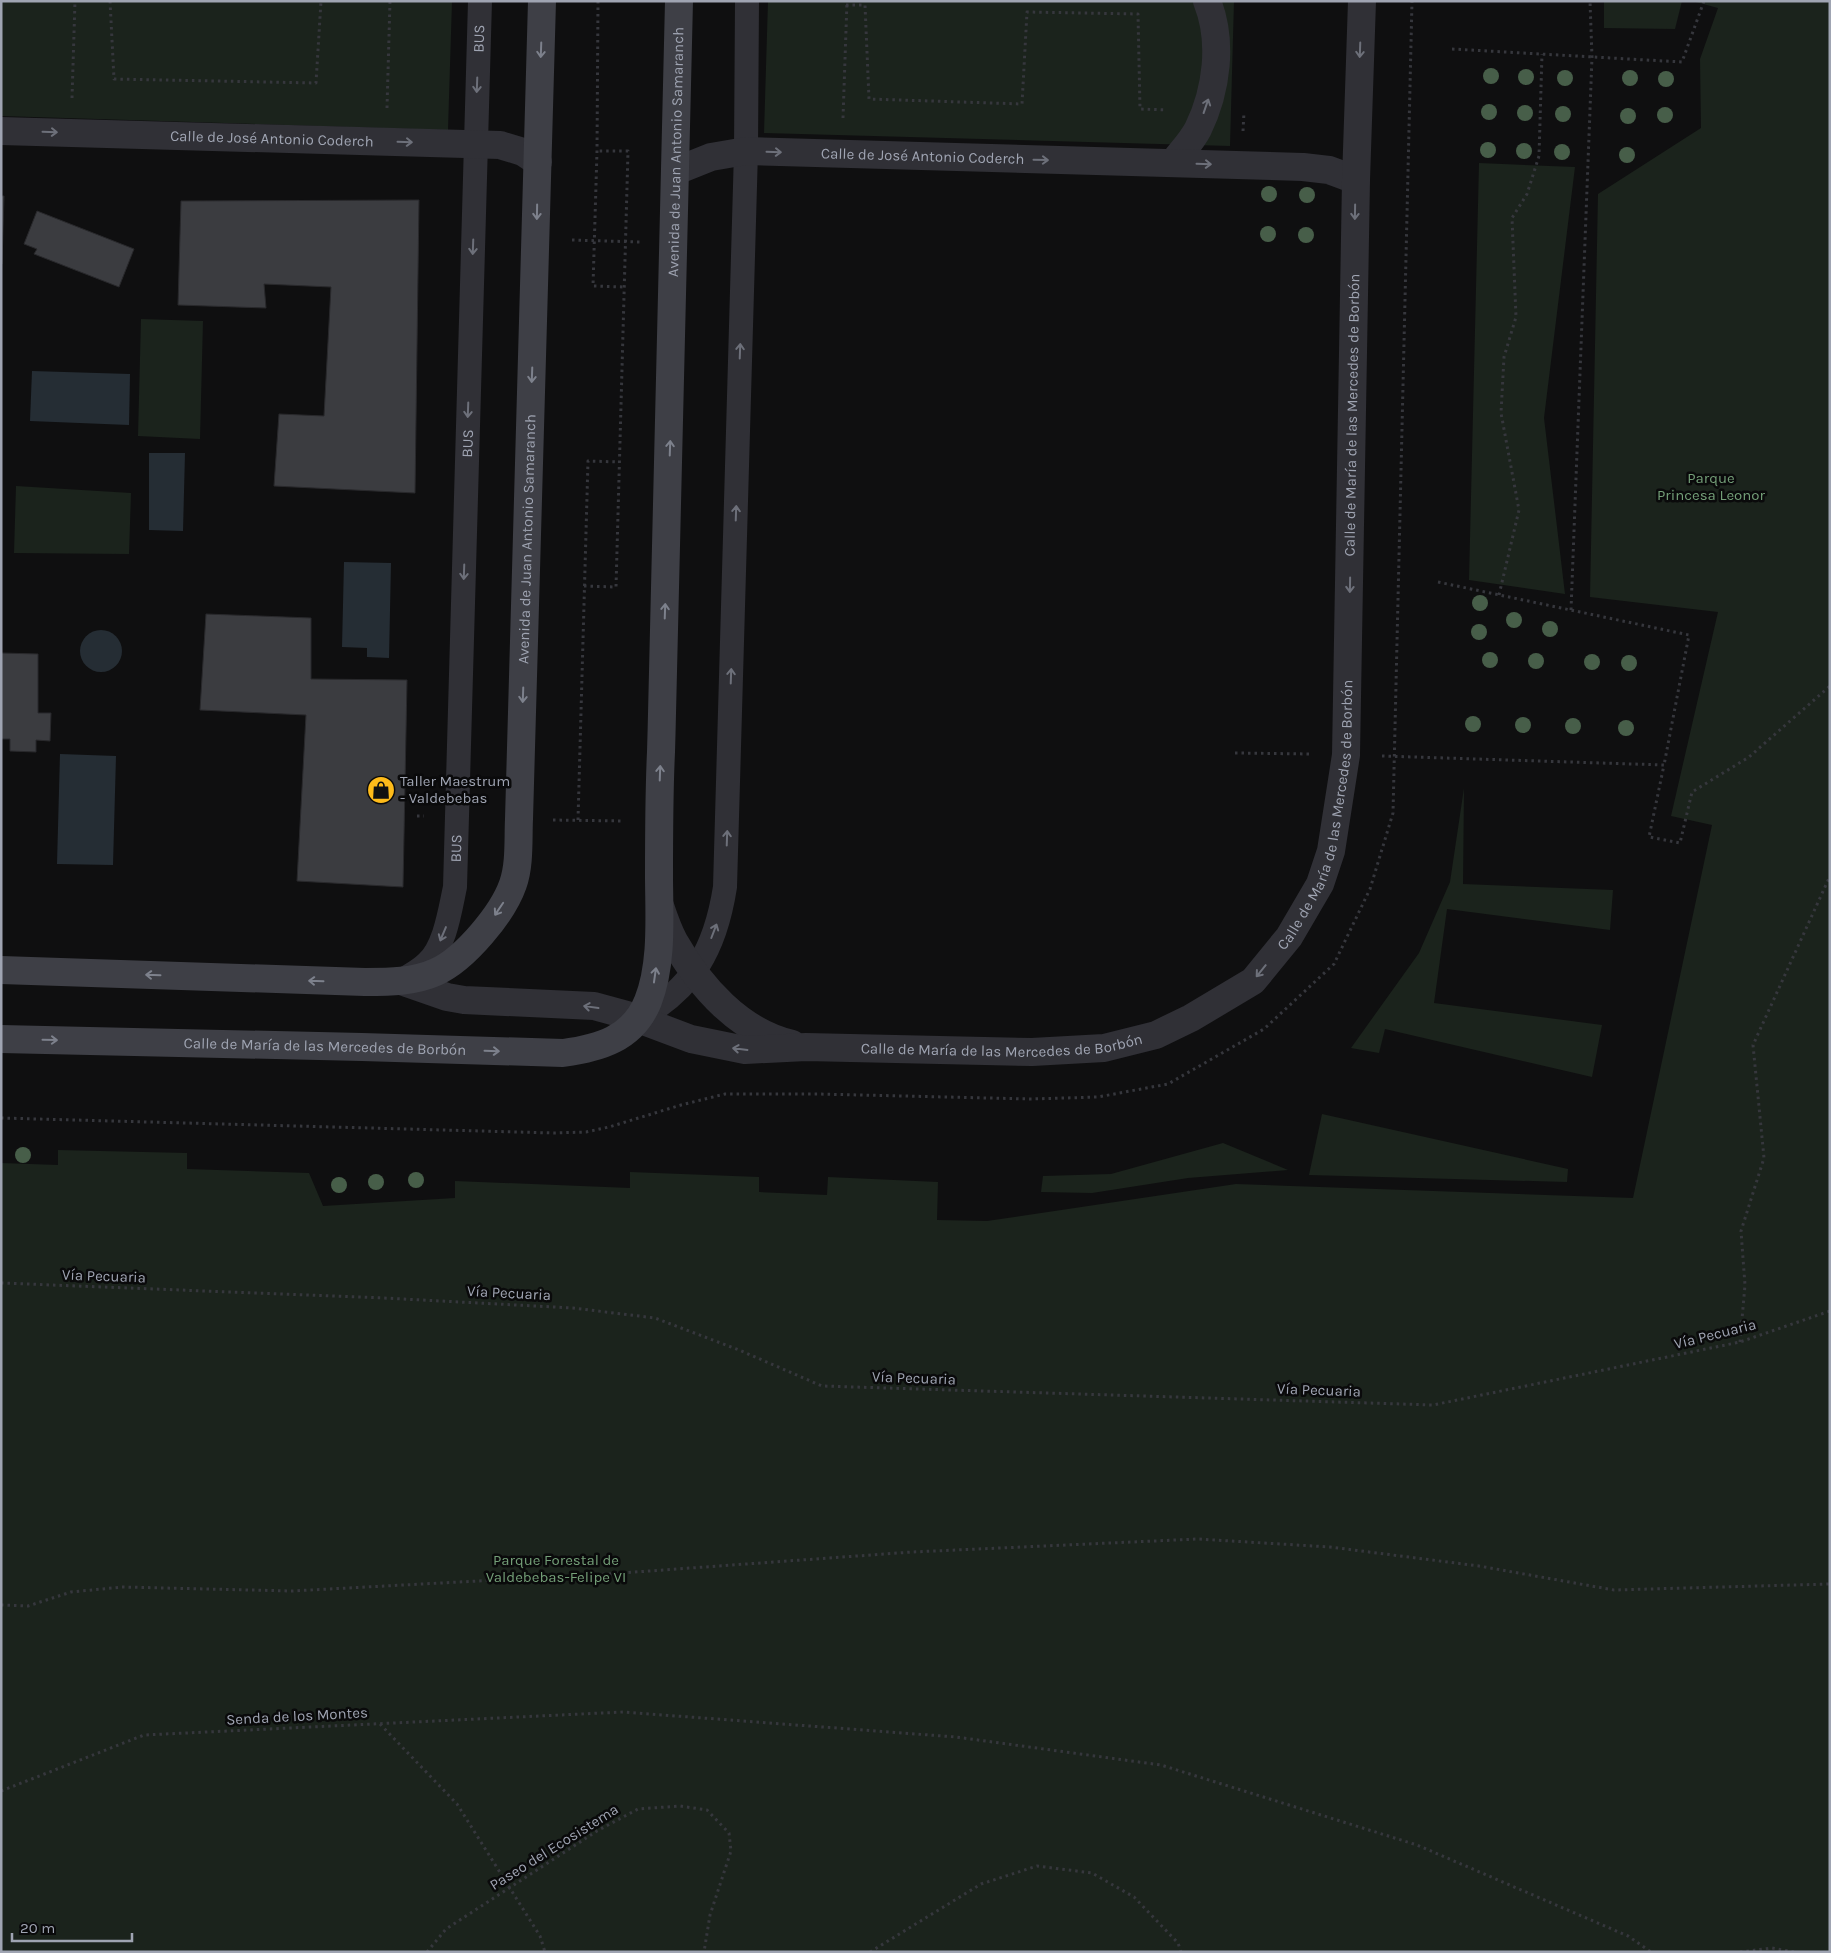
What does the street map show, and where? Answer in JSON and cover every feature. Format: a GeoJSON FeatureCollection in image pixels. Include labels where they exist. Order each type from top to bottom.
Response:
{"type":"FeatureCollection","features":[{"type":"Feature","properties":{"kind":"street","name":"Avenida de Juan Antonio Samaranch"},"geometry":{"type":"LineString","coordinates":[[1,970],[365,982],[401,981],[436,972],[453,962],[491,922],[504,902],[513,883],[517,864],[519,819],[542,1]]}},
{"type":"Feature","properties":{"kind":"street","name":"Avenida de Juan Antonio Samaranch"},"geometry":{"type":"LineString","coordinates":[[638,1020],[647,1004],[653,987],[657,955],[675,262],[679,1]]}},
{"type":"Feature","properties":{"kind":"street"},"geometry":{"type":"LineString","coordinates":[[1173,163],[1198,129],[1212,89],[1217,56],[1212,14],[1207,1]]}},
{"type":"Feature","properties":{"kind":"street","name":"Calle de María de las Mercedes de Borbón"},"geometry":{"type":"LineString","coordinates":[[401,981],[447,997],[464,1000],[594,1006],[627,1015],[691,1039],[745,1050],[806,1047],[1032,1052],[1104,1048],[1156,1035],[1191,1018],[1253,981],[1289,937],[1320,884],[1331,851],[1346,755],[1356,180],[1362,1]]}},
{"type":"Feature","properties":{"kind":"street","name":"Calle de José Antonio Coderch"},"geometry":{"type":"LineString","coordinates":[[1,131],[500,145],[524,152],[538,162]]}},
{"type":"Feature","properties":{"kind":"street","name":"Calle de José Antonio Coderch"},"geometry":{"type":"LineString","coordinates":[[676,171],[710,157],[746,151],[1303,167],[1329,170],[1356,180]]}},
{"type":"Feature","properties":{"kind":"street"},"geometry":{"type":"LineString","coordinates":[[658,901],[673,940],[694,972],[714,995],[758,1032],[777,1040],[806,1047]]}},
{"type":"Feature","properties":{"kind":"street","name":"Calle de María de las Mercedes de Borbón"},"geometry":{"type":"LineString","coordinates":[[1,1039],[352,1046],[563,1053],[589,1049],[618,1038],[638,1020]]}},
{"type":"Feature","properties":{"kind":"lane","name":"BUS"},"geometry":{"type":"LineString","coordinates":[[401,981],[429,962],[446,926],[454,887],[480,1]]}},
{"type":"Feature","properties":{"kind":"lane"},"geometry":{"type":"LineString","coordinates":[[638,1020],[661,1006],[677,992],[694,972],[703,957],[721,914],[725,887],[746,151],[747,1]]}},
{"type":"Feature","properties":{"kind":"path"},"geometry":{"type":"LineString","coordinates":[[72,104],[74,1]]}},
{"type":"Feature","properties":{"kind":"path"},"geometry":{"type":"LineString","coordinates":[[110,1],[114,79],[316,83],[321,1]]}},
{"type":"Feature","properties":{"kind":"path"},"geometry":{"type":"LineString","coordinates":[[387,111],[390,1]]}},
{"type":"Feature","properties":{"kind":"path"},"geometry":{"type":"LineString","coordinates":[[598,1],[598,151],[593,286],[624,287]]}},
{"type":"Feature","properties":{"kind":"path"},"geometry":{"type":"LineString","coordinates":[[1,1118],[554,1133],[586,1132],[609,1127],[725,1094],[818,1094],[1031,1099],[1098,1097],[1168,1084],[1264,1029],[1334,964],[1370,889],[1393,813],[1412,1]]}},
{"type":"Feature","properties":{"kind":"path"},"geometry":{"type":"LineString","coordinates":[[1571,610],[1592,57],[1590,1]]}},
{"type":"Feature","properties":{"kind":"path"},"geometry":{"type":"LineString","coordinates":[[1452,49],[1682,62],[1704,1]]}},
{"type":"Feature","properties":{"kind":"path"},"geometry":{"type":"LineString","coordinates":[[843,124],[846,3],[865,5],[869,99],[1022,104],[1027,12],[1138,14],[1140,109],[1204,111]]}},
{"type":"Feature","properties":{"kind":"path"},"geometry":{"type":"LineString","coordinates":[[1498,594],[1519,510],[1501,413],[1504,357],[1516,317],[1512,218],[1527,194],[1538,156],[1542,54]]}},
{"type":"Feature","properties":{"kind":"path"},"geometry":{"type":"LineString","coordinates":[[584,586],[616,587],[628,151],[598,151]]}},
{"type":"Feature","properties":{"kind":"path"},"geometry":{"type":"LineString","coordinates":[[572,240],[643,242]]}},
{"type":"Feature","properties":{"kind":"path"},"geometry":{"type":"LineString","coordinates":[[578,820],[588,461],[619,462]]}},
{"type":"Feature","properties":{"kind":"path"},"geometry":{"type":"LineString","coordinates":[[1438,582],[1689,635],[1649,837],[1680,843],[1692,792],[1749,757],[1830,687]]}},
{"type":"Feature","properties":{"kind":"path"},"geometry":{"type":"LineString","coordinates":[[1235,753],[1314,754]]}},
{"type":"Feature","properties":{"kind":"path"},"geometry":{"type":"LineString","coordinates":[[1376,756],[1664,765]]}},
{"type":"Feature","properties":{"kind":"path"},"geometry":{"type":"LineString","coordinates":[[417,816],[457,817]]}},
{"type":"Feature","properties":{"kind":"path"},"geometry":{"type":"LineString","coordinates":[[519,819],[659,822]]}},
{"type":"Feature","properties":{"kind":"path"},"geometry":{"type":"LineString","coordinates":[[1740,1342],[1745,1285],[1741,1231],[1764,1158],[1753,1045],[1830,876]]}},
{"type":"Feature","properties":{"kind":"path","name":"Vía Pecuaria"},"geometry":{"type":"LineString","coordinates":[[1,1283],[394,1298],[573,1308],[655,1318],[740,1350],[822,1386],[1433,1405],[1740,1342],[1830,1311]]}},
{"type":"Feature","properties":{"kind":"path"},"geometry":{"type":"LineString","coordinates":[[1,1605],[28,1606],[71,1592],[122,1587],[292,1591],[599,1574],[912,1552],[1198,1539],[1330,1547],[1479,1566],[1614,1590],[1830,1584]]}},
{"type":"Feature","properties":{"kind":"path"},"geometry":{"type":"LineString","coordinates":[[380,1724],[623,1712],[956,1737],[1161,1765],[1417,1845],[1628,1936],[1651,1952]]}},
{"type":"Feature","properties":{"kind":"path","name":"Senda de los Montes"},"geometry":{"type":"LineString","coordinates":[[1,1791],[144,1735],[380,1724],[457,1804],[540,1936],[545,1952]]}},
{"type":"Feature","properties":{"kind":"path","name":"Paseo del Ecosistema"},"geometry":{"type":"LineString","coordinates":[[427,1952],[446,1929],[597,1831],[638,1809],[680,1806],[707,1810],[729,1833],[731,1851],[710,1915],[704,1952]]}},
{"type":"Feature","properties":{"kind":"path"},"geometry":{"type":"LineString","coordinates":[[870,1952],[981,1884],[1036,1866],[1092,1873],[1134,1897],[1178,1943],[1181,1952]]}},
{"type":"Feature","properties":{"kind":"path"},"geometry":{"type":"LineString","coordinates":[[1740,1952],[1772,1948],[1794,1952]]}},
{"type":"Feature","properties":{"kind":"green space"},"geometry":{"type":"Polygon","coordinates":[[[1,1],[452,1],[448,130],[1,116],[1,1]]]}},
{"type":"Feature","properties":{"kind":"green space"},"geometry":{"type":"Polygon","coordinates":[[[768,1],[1234,1],[1230,146],[764,133],[768,1]]]}},
{"type":"Feature","properties":{"kind":"green space"},"geometry":{"type":"Polygon","coordinates":[[[1604,1],[1682,1],[1675,29],[1604,28],[1604,1]]]}},
{"type":"Feature","properties":{"kind":"green space","name":"Parque Forestal de Valdebebas-Felipe VI"},"geometry":{"type":"Polygon","coordinates":[[[1692,1],[1830,1],[1830,1952],[1,1952],[1,1163],[58,1165],[58,1150],[187,1153],[187,1169],[309,1173],[323,1206],[455,1198],[455,1181],[630,1188],[630,1172],[759,1177],[759,1192],[827,1195],[828,1177],[938,1182],[937,1220],[987,1221],[1236,1184],[1633,1198],[1712,825],[1671,816],[1718,612],[1590,597],[1598,194],[1701,128],[1700,59],[1718,8],[1692,1]]]}},
{"type":"Feature","properties":{"kind":"green space"},"geometry":{"type":"Polygon","coordinates":[[[1479,163],[1575,167],[1544,418],[1565,594],[1469,580],[1479,163]]]}},
{"type":"Feature","properties":{"kind":"green space"},"geometry":{"type":"Polygon","coordinates":[[[141,319],[203,321],[200,439],[138,436],[141,319]]]}},
{"type":"Feature","properties":{"kind":"green space"},"geometry":{"type":"Polygon","coordinates":[[[16,486],[131,493],[129,554],[14,553],[16,486]]]}},
{"type":"Feature","properties":{"kind":"green space"},"geometry":{"type":"Polygon","coordinates":[[[1464,788],[1463,884],[1613,890],[1610,930],[1447,909],[1434,1003],[1602,1025],[1592,1077],[1385,1029],[1379,1053],[1351,1048],[1419,953],[1450,882],[1464,788]]]}},
{"type":"Feature","properties":{"kind":"green space"},"geometry":{"type":"Polygon","coordinates":[[[1322,1114],[1568,1169],[1567,1182],[1309,1175],[1322,1114]]]}},
{"type":"Feature","properties":{"kind":"green space"},"geometry":{"type":"Polygon","coordinates":[[[1223,1143],[1288,1170],[1188,1178],[1092,1193],[1041,1192],[1043,1176],[1111,1174],[1223,1143]]]}},
{"type":"Feature","properties":{"kind":"shaded area"},"geometry":{"type":"Polygon","coordinates":[[[32,371],[130,374],[129,425],[30,421],[32,371]]]}},
{"type":"Feature","properties":{"kind":"shaded area"},"geometry":{"type":"Polygon","coordinates":[[[149,453],[185,453],[183,531],[149,530],[149,453]]]}},
{"type":"Feature","properties":{"kind":"shaded area"},"geometry":{"type":"Polygon","coordinates":[[[344,562],[391,563],[389,658],[367,657],[367,648],[342,647],[344,562]]]}},
{"type":"Feature","properties":{"kind":"shaded area"},"geometry":{"type":"Polygon","coordinates":[[[97,630],[105,630],[116,636],[122,651],[116,666],[105,672],[97,672],[86,666],[80,655],[80,647],[86,636],[97,630]]]}},
{"type":"Feature","properties":{"kind":"shaded area"},"geometry":{"type":"Polygon","coordinates":[[[60,754],[116,756],[113,865],[57,864],[60,754]]]}},
{"type":"Feature","properties":{"kind":"building"},"geometry":{"type":"Polygon","coordinates":[[[1,196],[4,196],[2,264],[1,264],[1,196]]]}},
{"type":"Feature","properties":{"kind":"building"},"geometry":{"type":"Polygon","coordinates":[[[419,200],[415,493],[274,486],[279,414],[324,416],[331,287],[264,284],[266,308],[178,305],[181,201],[419,200]]]}},
{"type":"Feature","properties":{"kind":"building"},"geometry":{"type":"Polygon","coordinates":[[[37,211],[134,249],[119,287],[34,254],[37,249],[24,244],[37,211]]]}},
{"type":"Feature","properties":{"kind":"building"},"geometry":{"type":"Polygon","coordinates":[[[206,614],[311,618],[311,679],[407,680],[403,887],[297,881],[306,715],[200,710],[206,614]]]}},
{"type":"Feature","properties":{"kind":"building"},"geometry":{"type":"Polygon","coordinates":[[[1,653],[38,654],[38,713],[51,713],[50,741],[36,740],[36,752],[10,751],[10,739],[1,739],[1,653]]]}},
{"type":"Feature","properties":{"kind":"place","name":"Taller Maestrum - Valdebebas"},"geometry":{"type":"Point","coordinates":[381,790]}},
{"type":"Feature","properties":{"kind":"park label","name":"Parque Princesa Leonor"},"geometry":{"type":"Point","coordinates":[1711,486]}}]}
